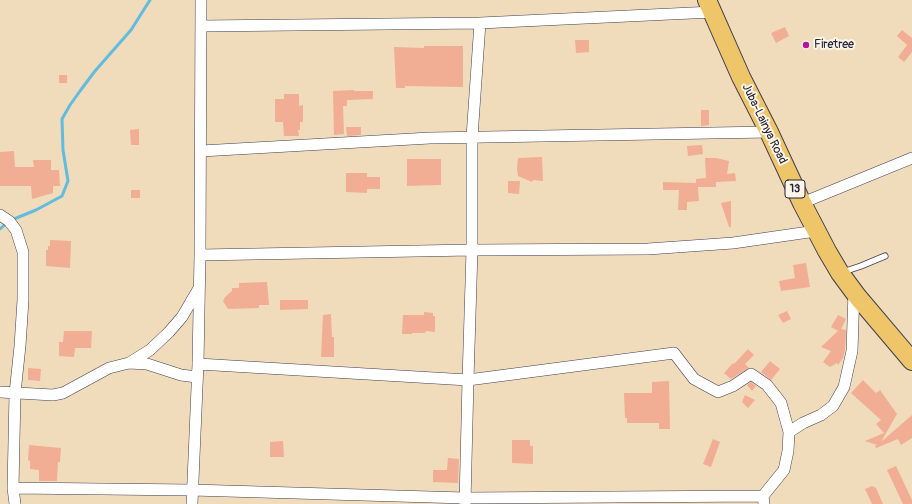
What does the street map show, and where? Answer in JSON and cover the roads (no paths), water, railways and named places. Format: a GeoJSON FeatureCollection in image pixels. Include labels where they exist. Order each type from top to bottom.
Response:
{"type":"FeatureCollection","features":[{"type":"Feature","properties":{"kind":"main road","name":"Juba-Lainya Road"},"geometry":{"type":"LineString","coordinates":[[710,6],[741,77],[816,231],[840,273],[868,311],[912,361]]}},
{"type":"Feature","properties":{"kind":"street"},"geometry":{"type":"LineString","coordinates":[[192,504],[198,364],[200,256],[201,0]]}},
{"type":"Feature","properties":{"kind":"street"},"geometry":{"type":"LineString","coordinates":[[201,26],[480,23],[710,6]]}},
{"type":"Feature","properties":{"kind":"street"},"geometry":{"type":"LineString","coordinates":[[465,501],[472,250],[472,137],[480,23]]}},
{"type":"Feature","properties":{"kind":"street"},"geometry":{"type":"LineString","coordinates":[[201,151],[430,138],[769,132]]}},
{"type":"Feature","properties":{"kind":"street"},"geometry":{"type":"LineString","coordinates":[[802,203],[912,158]]}},
{"type":"Feature","properties":{"kind":"street"},"geometry":{"type":"LineString","coordinates":[[0,215],[9,221],[16,230],[23,252],[22,316],[15,393],[13,488],[15,504]]}},
{"type":"Feature","properties":{"kind":"street"},"geometry":{"type":"LineString","coordinates":[[200,256],[472,250],[648,249],[733,243],[816,231]]}},
{"type":"Feature","properties":{"kind":"street"},"geometry":{"type":"LineString","coordinates":[[129,363],[150,350],[169,332],[182,318],[199,288]]}},
{"type":"Feature","properties":{"kind":"street"},"geometry":{"type":"LineString","coordinates":[[789,432],[803,423],[821,415],[833,406],[844,388],[852,351],[854,292]]}},
{"type":"Feature","properties":{"kind":"street"},"geometry":{"type":"LineString","coordinates":[[13,488],[192,490],[465,501],[763,500],[784,470],[788,451],[789,432],[781,403],[767,385],[751,374],[733,386],[718,392],[694,379],[674,353],[468,380],[198,364]]}},
{"type":"Feature","properties":{"kind":"street"},"geometry":{"type":"LineString","coordinates":[[0,392],[47,395],[63,393],[109,368],[129,363],[147,364],[181,375],[197,377]]}},
{"type":"Feature","properties":{"kind":"lane"},"geometry":{"type":"LineString","coordinates":[[840,273],[885,256]]}},
{"type":"Feature","properties":{"kind":"waterway"},"geometry":{"type":"LineString","coordinates":[[0,229],[9,221],[36,210],[62,196],[68,181],[63,150],[62,119],[70,105],[95,71],[131,30],[150,0]]}},
{"type":"Feature","properties":{"kind":"place","name":"Firetree"},"geometry":{"type":"Point","coordinates":[806,45]}}]}
